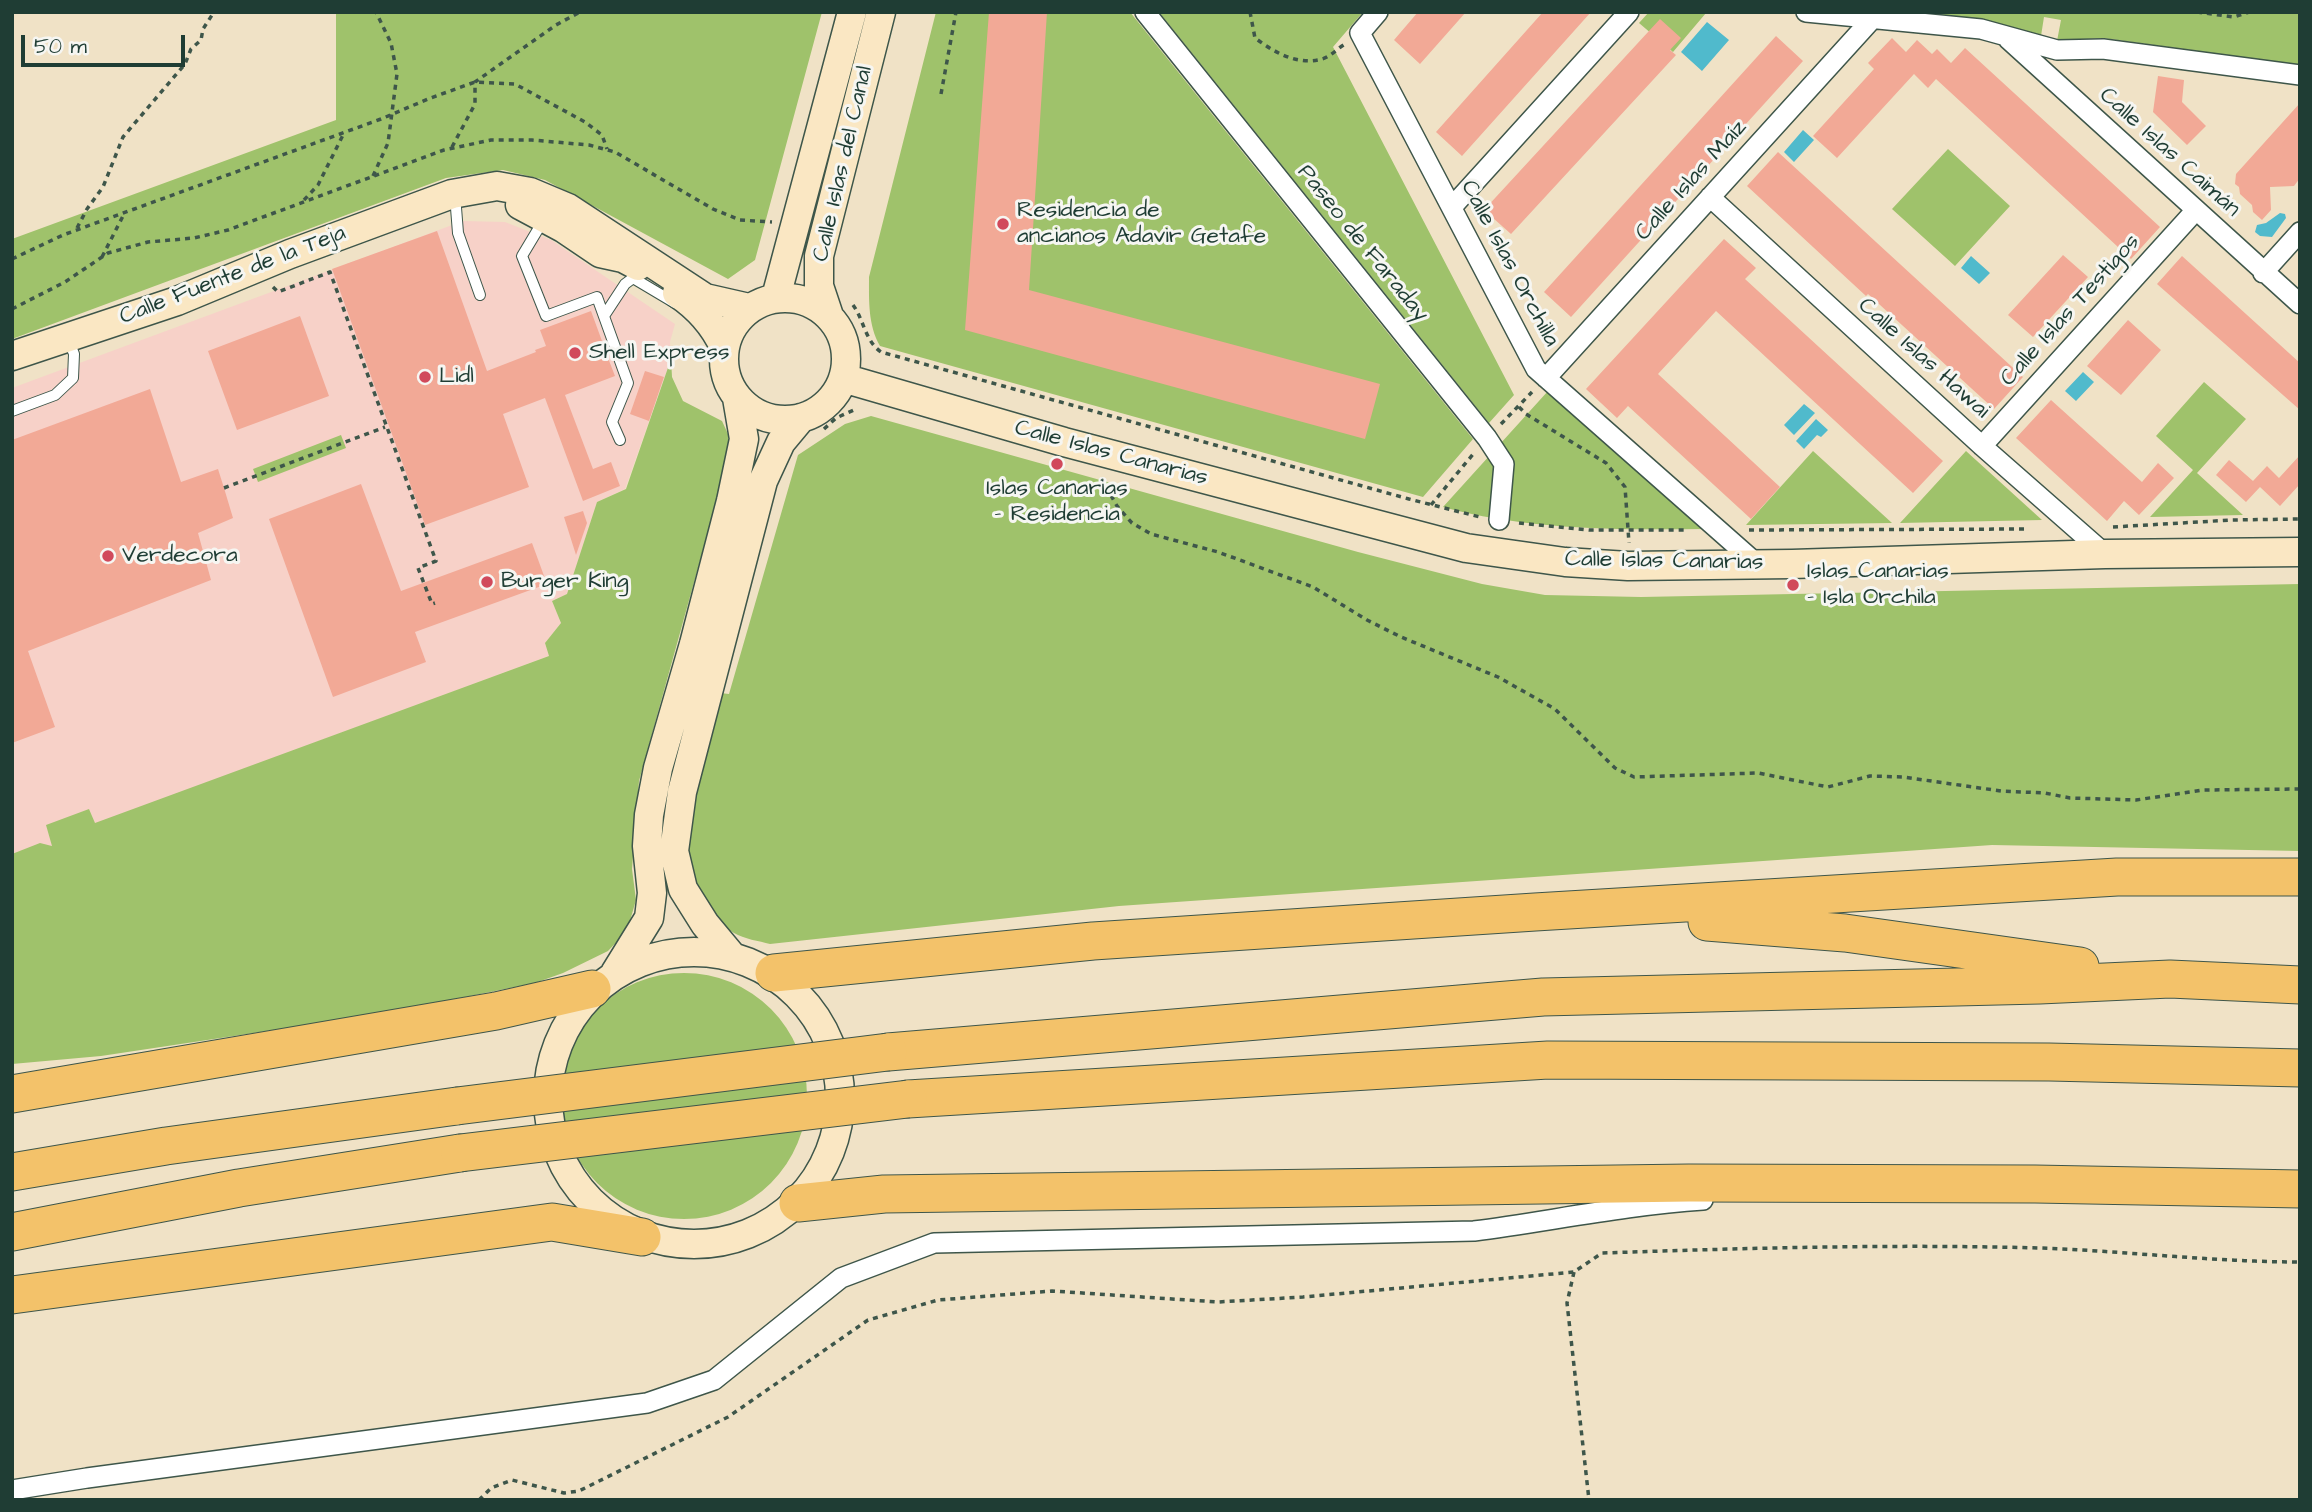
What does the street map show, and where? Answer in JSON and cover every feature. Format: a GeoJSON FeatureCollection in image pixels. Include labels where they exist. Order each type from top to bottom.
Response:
{"type":"FeatureCollection","features":[{"type":"Feature","properties":{"kind":"highway"},"geometry":{"type":"LineString","coordinates":[[774,973],[1093,942],[1535,912],[2117,877],[2300,877]]}},
{"type":"Feature","properties":{"kind":"highway"},"geometry":{"type":"LineString","coordinates":[[1535,912],[1629,915],[1845,933],[2170,979]]}},
{"type":"Feature","properties":{"kind":"highway"},"geometry":{"type":"LineString","coordinates":[[12,1172],[166,1146],[457,1106],[888,1052],[1543,997],[2040,985],[2170,979],[2300,985]]}},
{"type":"Feature","properties":{"kind":"highway"},"geometry":{"type":"LineString","coordinates":[[12,1094],[496,1012],[604,981]]}},
{"type":"Feature","properties":{"kind":"highway"},"geometry":{"type":"LineString","coordinates":[[12,1232],[239,1188],[460,1153],[908,1099],[1548,1060],[2049,1062],[2300,1068]]}},
{"type":"Feature","properties":{"kind":"highway"},"geometry":{"type":"LineString","coordinates":[[798,1203],[884,1194],[1689,1183],[2035,1184],[2300,1189]]}},
{"type":"Feature","properties":{"kind":"highway"},"geometry":{"type":"LineString","coordinates":[[12,1295],[552,1222],[642,1237]]}},
{"type":"Feature","properties":{"kind":"street","name":"Calle Islas del Canal"},"geometry":{"type":"LineString","coordinates":[[776,297],[852,12]]}},
{"type":"Feature","properties":{"kind":"street","name":"Calle Islas del Canal"},"geometry":{"type":"LineString","coordinates":[[838,307],[819,286],[819,256],[881,12]]}},
{"type":"Feature","properties":{"kind":"street","name":"Paseo de Faraday"},"geometry":{"type":"LineString","coordinates":[[1145,12],[1487,438],[1504,464],[1499,520]]}},
{"type":"Feature","properties":{"kind":"street"},"geometry":{"type":"LineString","coordinates":[[1360,33],[1378,12]]}},
{"type":"Feature","properties":{"kind":"street"},"geometry":{"type":"LineString","coordinates":[[1452,207],[1629,12]]}},
{"type":"Feature","properties":{"kind":"street"},"geometry":{"type":"LineString","coordinates":[[1806,12],[1981,29],[2057,50],[2103,49],[2300,75]]}},
{"type":"Feature","properties":{"kind":"street","name":"Calle Islas Maíz"},"geometry":{"type":"LineString","coordinates":[[1546,378],[1873,18]]}},
{"type":"Feature","properties":{"kind":"street","name":"Calle Islas Orchilla"},"geometry":{"type":"LineString","coordinates":[[1360,33],[1536,369],[1757,564]]}},
{"type":"Feature","properties":{"kind":"street","name":"Calle Islas Caimán"},"geometry":{"type":"LineString","coordinates":[[2006,38],[2300,304]]}},
{"type":"Feature","properties":{"kind":"street","name":"Calle Fuente de la Teja"},"geometry":{"type":"LineString","coordinates":[[12,356],[177,301],[290,254],[454,194],[497,186],[530,192],[568,208],[705,298],[749,308]]}},
{"type":"Feature","properties":{"kind":"street","name":"Calle Fuente de la Teja"},"geometry":{"type":"LineString","coordinates":[[454,194],[483,195],[520,205],[600,253],[623,258],[638,266],[690,302],[711,325],[724,354]]}},
{"type":"Feature","properties":{"kind":"street","name":"Calle Islas Hawai"},"geometry":{"type":"LineString","coordinates":[[1710,197],[1982,446],[2105,554]]}},
{"type":"Feature","properties":{"kind":"street","name":"Calle Islas Testigos"},"geometry":{"type":"LineString","coordinates":[[1982,446],[2196,210]]}},
{"type":"Feature","properties":{"kind":"street"},"geometry":{"type":"LineString","coordinates":[[2263,273],[2300,232]]}},
{"type":"Feature","properties":{"kind":"street"},"geometry":{"type":"LineString","coordinates":[[776,297],[838,307],[839,329],[846,361],[843,378],[833,396],[819,410],[801,418],[783,420],[750,410],[737,398],[727,381],[725,340],[749,308],[776,297]]}},
{"type":"Feature","properties":{"kind":"street","name":"Calle Islas Canarias"},"geometry":{"type":"LineString","coordinates":[[843,378],[1064,442],[1466,548],[1565,562],[1628,566],[2300,552]]}},
{"type":"Feature","properties":{"kind":"street"},"geometry":{"type":"LineString","coordinates":[[604,981],[650,957],[688,950],[730,954],[774,973],[821,1020],[842,1087],[835,1142],[798,1203],[755,1232],[698,1246],[642,1237],[598,1210],[571,1180],[550,1128],[548,1080],[562,1034],[649,918],[652,892],[647,845],[649,815],[657,768],[694,644],[731,501],[744,439],[737,398]]}},
{"type":"Feature","properties":{"kind":"street"},"geometry":{"type":"LineString","coordinates":[[730,954],[705,924],[683,889],[674,851],[682,792],[763,481],[781,442],[801,418]]}},
{"type":"Feature","properties":{"kind":"street"},"geometry":{"type":"LineString","coordinates":[[12,1490],[647,1402],[714,1380],[841,1278],[934,1243],[1474,1231],[1555,1221],[1667,1202],[1769,1195],[1827,1184]]}},
{"type":"Feature","properties":{"kind":"lane"},"geometry":{"type":"LineString","coordinates":[[454,194],[458,233],[480,295]]}},
{"type":"Feature","properties":{"kind":"lane"},"geometry":{"type":"LineString","coordinates":[[616,238],[592,236],[554,212],[544,218],[522,256],[546,316],[597,297],[628,383],[612,422],[620,440]]}},
{"type":"Feature","properties":{"kind":"lane"},"geometry":{"type":"LineString","coordinates":[[604,316],[625,284],[634,278],[694,318],[724,354]]}},
{"type":"Feature","properties":{"kind":"lane"},"geometry":{"type":"LineString","coordinates":[[12,411],[55,395],[73,378],[74,354],[68,336]]}},
{"type":"Feature","properties":{"kind":"path"},"geometry":{"type":"LineString","coordinates":[[76,230],[103,187],[122,136],[185,64],[191,49],[201,40],[203,29],[214,12]]}},
{"type":"Feature","properties":{"kind":"path"},"geometry":{"type":"LineString","coordinates":[[373,176],[388,144],[397,74],[391,43],[376,12]]}},
{"type":"Feature","properties":{"kind":"path"},"geometry":{"type":"LineString","coordinates":[[12,259],[76,230],[344,133],[475,82],[556,25],[580,12]]}},
{"type":"Feature","properties":{"kind":"path"},"geometry":{"type":"LineString","coordinates":[[941,94],[956,12]]}},
{"type":"Feature","properties":{"kind":"path"},"geometry":{"type":"LineString","coordinates":[[1250,12],[1255,38],[1272,51],[1300,61],[1323,59],[1360,33]]}},
{"type":"Feature","properties":{"kind":"path"},"geometry":{"type":"LineString","coordinates":[[2197,12],[2234,17],[2249,12]]}},
{"type":"Feature","properties":{"kind":"path"},"geometry":{"type":"LineString","coordinates":[[452,148],[475,104],[475,82]]}},
{"type":"Feature","properties":{"kind":"path"},"geometry":{"type":"LineString","coordinates":[[475,82],[515,84],[539,96],[585,122],[602,135],[607,149]]}},
{"type":"Feature","properties":{"kind":"path"},"geometry":{"type":"LineString","coordinates":[[303,202],[318,185],[344,133]]}},
{"type":"Feature","properties":{"kind":"path"},"geometry":{"type":"LineString","coordinates":[[102,257],[125,212]]}},
{"type":"Feature","properties":{"kind":"path"},"geometry":{"type":"LineString","coordinates":[[273,287],[278,292],[330,272],[436,561],[418,568],[432,604],[435,603]]}},
{"type":"Feature","properties":{"kind":"path"},"geometry":{"type":"LineString","coordinates":[[838,307],[861,316],[873,347],[881,352],[1409,499],[1499,520],[1589,530],[1718,530],[2076,529],[2300,519]]}},
{"type":"Feature","properties":{"kind":"path"},"geometry":{"type":"LineString","coordinates":[[1519,407],[1606,463],[1625,487],[1629,530],[1628,566]]}},
{"type":"Feature","properties":{"kind":"path"},"geometry":{"type":"LineString","coordinates":[[224,488],[385,427]]}},
{"type":"Feature","properties":{"kind":"path"},"geometry":{"type":"LineString","coordinates":[[1098,474],[1117,506],[1132,523],[1151,534],[1217,552],[1313,587],[1401,637],[1498,677],[1556,709],[1615,768],[1633,777],[1758,773],[1828,787],[1870,776],[1903,777],[2070,798],[2136,800],[2203,790],[2300,789]]}},
{"type":"Feature","properties":{"kind":"path"},"geometry":{"type":"LineString","coordinates":[[479,1500],[491,1488],[512,1480],[564,1493],[579,1491],[729,1417],[868,1320],[938,1300],[1052,1291],[1218,1302],[1303,1297],[1574,1272],[1602,1253],[1808,1246],[2040,1248],[2248,1262],[2300,1262]]}},
{"type":"Feature","properties":{"kind":"path"},"geometry":{"type":"LineString","coordinates":[[1574,1272],[1567,1303],[1589,1500]]}},
{"type":"Feature","properties":{"kind":"shaded area"},"geometry":{"type":"Polygon","coordinates":[[[463,221],[505,222],[551,240],[675,324],[670,342],[671,359],[625,489],[597,502],[567,594],[552,601],[561,623],[545,643],[549,656],[95,824],[89,809],[52,846],[40,844],[12,854],[12,388],[463,221]]]}},
{"type":"Feature","properties":{"kind":"green space"},"geometry":{"type":"Polygon","coordinates":[[[336,12],[822,12],[755,260],[728,279],[545,180],[503,170],[446,178],[12,339],[12,239],[336,120],[336,12]]]}},
{"type":"Feature","properties":{"kind":"green space"},"geometry":{"type":"Polygon","coordinates":[[[936,12],[1130,12],[1473,439],[1423,497],[880,346],[871,321],[869,277],[936,12]]]}},
{"type":"Feature","properties":{"kind":"green space"},"geometry":{"type":"Polygon","coordinates":[[[1159,12],[1363,12],[1333,47],[1514,395],[1489,423],[1159,12]]]}},
{"type":"Feature","properties":{"kind":"green space"},"geometry":{"type":"Polygon","coordinates":[[[1649,12],[1706,13],[1673,52],[1639,23],[1649,12]]]}},
{"type":"Feature","properties":{"kind":"green space"},"geometry":{"type":"Polygon","coordinates":[[[1902,12],[2300,12],[2300,65],[2103,38],[2057,41],[2061,20],[2044,17],[2041,36],[1902,12]]]}},
{"type":"Feature","properties":{"kind":"green space"},"geometry":{"type":"Polygon","coordinates":[[[1948,149],[2010,206],[1955,266],[1892,209],[1948,149]]]}},
{"type":"Feature","properties":{"kind":"green space"},"geometry":{"type":"Polygon","coordinates":[[[671,359],[672,377],[683,401],[722,421],[728,434],[730,452],[639,781],[632,869],[636,900],[627,931],[608,951],[535,983],[380,1014],[101,1056],[12,1064],[12,854],[40,843],[52,846],[46,825],[89,809],[95,823],[549,656],[545,643],[561,623],[552,601],[567,594],[597,502],[626,489],[671,359]]]}},
{"type":"Feature","properties":{"kind":"green space"},"geometry":{"type":"Polygon","coordinates":[[[2204,382],[2246,419],[2197,473],[2243,515],[2150,517],[2193,470],[2156,436],[2204,382]]]}},
{"type":"Feature","properties":{"kind":"green space"},"geometry":{"type":"Polygon","coordinates":[[[1548,391],[1704,529],[1572,527],[1507,520],[1443,507],[1548,391]]]}},
{"type":"Feature","properties":{"kind":"green space"},"geometry":{"type":"Polygon","coordinates":[[[871,416],[1358,552],[1482,584],[1545,595],[1641,597],[2300,584],[2300,851],[1992,845],[1119,906],[770,944],[747,938],[726,927],[711,913],[691,878],[686,851],[697,781],[720,693],[729,694],[798,455],[845,424],[871,416]]]}},
{"type":"Feature","properties":{"kind":"green space"},"geometry":{"type":"Polygon","coordinates":[[[341,435],[346,448],[258,482],[253,469],[341,435]]]}},
{"type":"Feature","properties":{"kind":"green space"},"geometry":{"type":"Polygon","coordinates":[[[1813,451],[1892,523],[1746,525],[1813,451]]]}},
{"type":"Feature","properties":{"kind":"green space"},"geometry":{"type":"Polygon","coordinates":[[[1966,451],[2042,520],[1900,523],[1966,451]]]}},
{"type":"Feature","properties":{"kind":"green space"},"geometry":{"type":"Polygon","coordinates":[[[696,973],[720,978],[742,987],[771,1009],[787,1027],[798,1049],[805,1072],[805,1120],[798,1143],[787,1165],[771,1183],[753,1199],[720,1214],[696,1219],[672,1219],[648,1214],[615,1199],[581,1165],[563,1120],[561,1084],[566,1060],[581,1027],[615,993],[660,975],[696,973]]]}},
{"type":"Feature","properties":{"kind":"water"},"geometry":{"type":"Polygon","coordinates":[[[1707,22],[1729,40],[1702,71],[1681,52],[1707,22]]]}},
{"type":"Feature","properties":{"kind":"water"},"geometry":{"type":"Polygon","coordinates":[[[1803,130],[1814,140],[1794,162],[1784,152],[1803,130]]]}},
{"type":"Feature","properties":{"kind":"water"},"geometry":{"type":"Polygon","coordinates":[[[2280,213],[2285,214],[2286,218],[2272,237],[2260,236],[2255,232],[2257,225],[2266,223],[2280,213]]]}},
{"type":"Feature","properties":{"kind":"water"},"geometry":{"type":"Polygon","coordinates":[[[1971,256],[1990,273],[1979,284],[1961,268],[1971,256]]]}},
{"type":"Feature","properties":{"kind":"water"},"geometry":{"type":"Polygon","coordinates":[[[2083,372],[2094,382],[2076,401],[2065,391],[2083,372]]]}},
{"type":"Feature","properties":{"kind":"water"},"geometry":{"type":"Polygon","coordinates":[[[1804,404],[1815,413],[1794,435],[1784,425],[1804,404]]]}},
{"type":"Feature","properties":{"kind":"water"},"geometry":{"type":"Polygon","coordinates":[[[1816,419],[1828,430],[1821,437],[1817,435],[1804,449],[1796,441],[1816,419]]]}},
{"type":"Feature","properties":{"kind":"building","name":"Residencia de ancianos Adavir Getafe"},"geometry":{"type":"Polygon","coordinates":[[[989,12],[1047,12],[1029,290],[1380,384],[1365,439],[965,330],[989,12]]]}},
{"type":"Feature","properties":{"kind":"building"},"geometry":{"type":"Polygon","coordinates":[[[1418,12],[1466,12],[1420,64],[1394,40],[1418,12]]]}},
{"type":"Feature","properties":{"kind":"building"},"geometry":{"type":"Polygon","coordinates":[[[1543,12],[1591,12],[1462,156],[1436,132],[1543,12]]]}},
{"type":"Feature","properties":{"kind":"building"},"geometry":{"type":"Polygon","coordinates":[[[1660,19],[1681,38],[1670,50],[1676,55],[1511,234],[1484,210],[1660,19]]]}},
{"type":"Feature","properties":{"kind":"building"},"geometry":{"type":"Polygon","coordinates":[[[1776,36],[1803,61],[1571,317],[1544,292],[1776,36]]]}},
{"type":"Feature","properties":{"kind":"building"},"geometry":{"type":"Polygon","coordinates":[[[1892,38],[1906,52],[1917,40],[1932,54],[1937,49],[1951,63],[1965,48],[2160,227],[2131,259],[1936,79],[1928,88],[1914,74],[1837,158],[1813,136],[1874,69],[1868,63],[1892,38]]]}},
{"type":"Feature","properties":{"kind":"building"},"geometry":{"type":"Polygon","coordinates":[[[2158,76],[2184,80],[2182,102],[2206,126],[2187,145],[2153,112],[2158,76]]]}},
{"type":"Feature","properties":{"kind":"building"},"geometry":{"type":"Polygon","coordinates":[[[2300,103],[2300,178],[2294,186],[2270,187],[2271,210],[2262,220],[2240,194],[2239,187],[2235,184],[2236,174],[2300,103]]]}},
{"type":"Feature","properties":{"kind":"building"},"geometry":{"type":"Polygon","coordinates":[[[1778,152],[2023,377],[1994,409],[1747,186],[1778,152]]]}},
{"type":"Feature","properties":{"kind":"building"},"geometry":{"type":"Polygon","coordinates":[[[437,231],[487,371],[546,346],[540,330],[591,311],[606,352],[592,353],[608,358],[615,376],[565,395],[593,469],[611,462],[620,486],[583,501],[545,398],[503,414],[529,487],[425,525],[332,269],[437,231]]]}},
{"type":"Feature","properties":{"kind":"building"},"geometry":{"type":"Polygon","coordinates":[[[1724,239],[1756,268],[1745,279],[1943,461],[1913,493],[1716,311],[1658,374],[1780,487],[1751,519],[1628,406],[1617,418],[1586,389],[1724,239]]]}},
{"type":"Feature","properties":{"kind":"building"},"geometry":{"type":"Polygon","coordinates":[[[2063,255],[2088,277],[2033,337],[2008,315],[2063,255]]]}},
{"type":"Feature","properties":{"kind":"building"},"geometry":{"type":"Polygon","coordinates":[[[2182,256],[2300,363],[2300,410],[2157,284],[2182,256]]]}},
{"type":"Feature","properties":{"kind":"building"},"geometry":{"type":"Polygon","coordinates":[[[300,316],[329,396],[237,430],[208,351],[300,316]]]}},
{"type":"Feature","properties":{"kind":"building"},"geometry":{"type":"Polygon","coordinates":[[[2128,320],[2161,350],[2121,395],[2087,366],[2128,320]]]}},
{"type":"Feature","properties":{"kind":"building"},"geometry":{"type":"Polygon","coordinates":[[[645,371],[664,377],[649,421],[630,414],[645,371]]]}},
{"type":"Feature","properties":{"kind":"building","name":"Verdecora"},"geometry":{"type":"Polygon","coordinates":[[[150,389],[181,482],[218,469],[233,518],[198,533],[211,580],[28,651],[55,727],[12,743],[12,440],[150,389]]]}},
{"type":"Feature","properties":{"kind":"building"},"geometry":{"type":"Polygon","coordinates":[[[2051,400],[2142,482],[2158,463],[2174,478],[2139,515],[2124,501],[2107,521],[2016,438],[2051,400]]]}},
{"type":"Feature","properties":{"kind":"building"},"geometry":{"type":"Polygon","coordinates":[[[2300,455],[2300,484],[2280,506],[2260,487],[2246,502],[2216,475],[2229,460],[2253,481],[2267,466],[2279,478],[2300,455]]]}},
{"type":"Feature","properties":{"kind":"building"},"geometry":{"type":"Polygon","coordinates":[[[361,484],[401,591],[532,543],[547,584],[415,632],[426,662],[333,697],[269,519],[361,484]]]}},
{"type":"Feature","properties":{"kind":"building"},"geometry":{"type":"Polygon","coordinates":[[[583,511],[587,523],[576,555],[564,517],[583,511]]]}},
{"type":"Feature","properties":{"kind":"place","name":"Residencia de ancianos Adavir Getafe"},"geometry":{"type":"Point","coordinates":[1003,224]}},
{"type":"Feature","properties":{"kind":"place","name":"Shell Express"},"geometry":{"type":"Point","coordinates":[575,353]}},
{"type":"Feature","properties":{"kind":"place","name":"Lidl"},"geometry":{"type":"Point","coordinates":[425,377]}},
{"type":"Feature","properties":{"kind":"place","name":"Islas Canarias - Residencia"},"geometry":{"type":"Point","coordinates":[1057,464]}},
{"type":"Feature","properties":{"kind":"place","name":"Verdecora"},"geometry":{"type":"Point","coordinates":[108,556]}},
{"type":"Feature","properties":{"kind":"place","name":"Burger King"},"geometry":{"type":"Point","coordinates":[487,582]}},
{"type":"Feature","properties":{"kind":"place","name":"Islas Canarias - Isla Orchila"},"geometry":{"type":"Point","coordinates":[1793,585]}}]}
